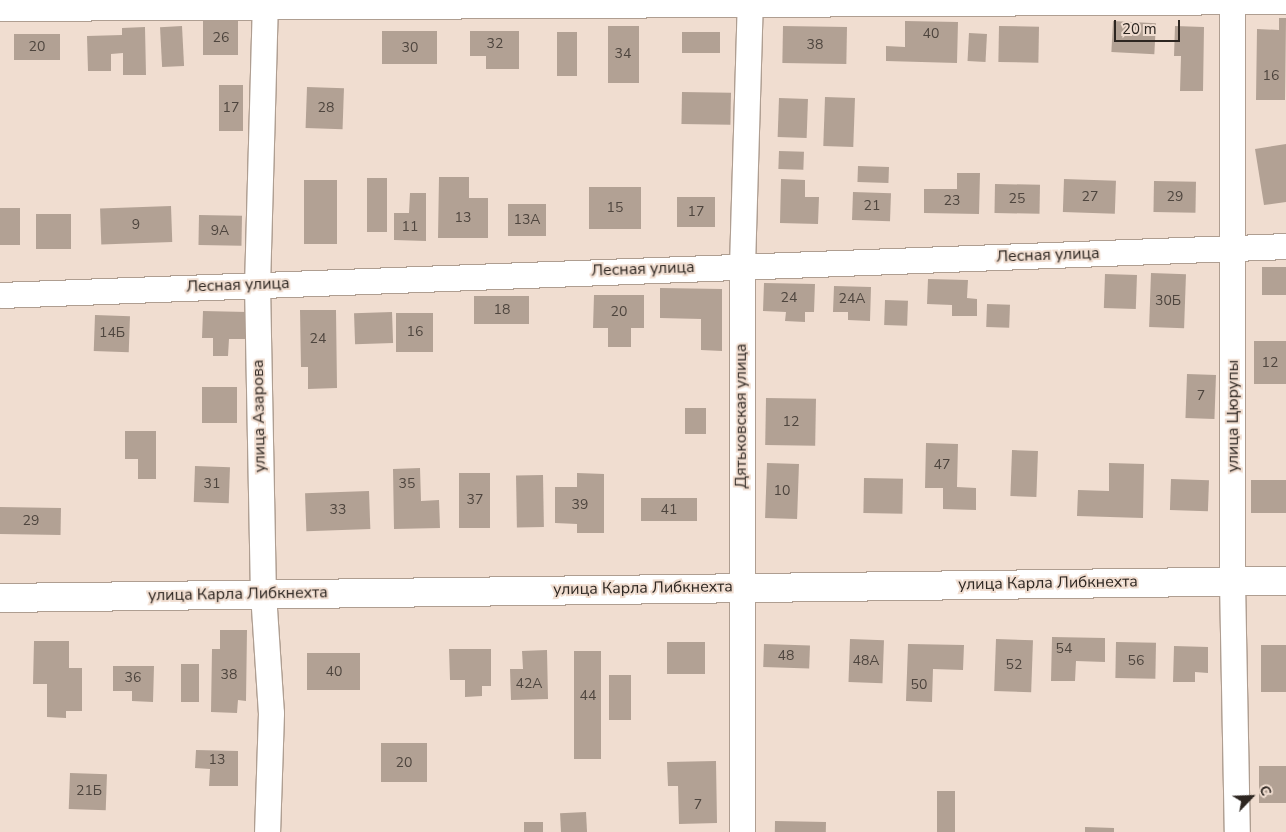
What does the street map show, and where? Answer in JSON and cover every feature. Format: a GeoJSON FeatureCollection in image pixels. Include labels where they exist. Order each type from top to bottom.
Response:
{"type":"FeatureCollection","features":[{"type":"Feature","properties":{"kind":"street","name":"Дятьковская улица"},"geometry":{"type":"LineString","coordinates":[[742,832],[740,587],[742,266],[750,1]]}},
{"type":"Feature","properties":{"kind":"street","name":"улица Цюрупы"},"geometry":{"type":"LineString","coordinates":[[1232,1],[1232,581],[1237,832]]}},
{"type":"Feature","properties":{"kind":"street"},"geometry":{"type":"LineString","coordinates":[[0,8],[265,3],[1286,1]]}},
{"type":"Feature","properties":{"kind":"street","name":"улица Азарова"},"geometry":{"type":"LineString","coordinates":[[265,3],[257,284],[263,593],[271,713],[267,832]]}},
{"type":"Feature","properties":{"kind":"street","name":"Лесная улица"},"geometry":{"type":"LineString","coordinates":[[0,294],[1286,246]]}},
{"type":"Feature","properties":{"kind":"street","name":"улица Карла Либкнехта"},"geometry":{"type":"LineString","coordinates":[[0,598],[263,593],[1286,581]]}},
{"type":"Feature","properties":{"kind":"building"},"geometry":{"type":"Polygon","coordinates":[[[1279,18],[1286,18],[1285,100],[1256,100],[1257,29],[1279,30],[1279,18]]]}},
{"type":"Feature","properties":{"kind":"building"},"geometry":{"type":"Polygon","coordinates":[[[203,20],[238,20],[238,55],[203,55],[203,20]]]}},
{"type":"Feature","properties":{"kind":"building"},"geometry":{"type":"Polygon","coordinates":[[[905,21],[958,22],[957,63],[886,61],[886,46],[905,47],[905,21]]]}},
{"type":"Feature","properties":{"kind":"building"},"geometry":{"type":"Polygon","coordinates":[[[1113,21],[1156,23],[1154,54],[1111,52],[1113,21]]]}},
{"type":"Feature","properties":{"kind":"building"},"geometry":{"type":"Polygon","coordinates":[[[182,26],[184,66],[162,67],[160,27],[182,26]]]}},
{"type":"Feature","properties":{"kind":"building"},"geometry":{"type":"Polygon","coordinates":[[[608,26],[639,26],[639,83],[608,83],[608,26]]]}},
{"type":"Feature","properties":{"kind":"building"},"geometry":{"type":"Polygon","coordinates":[[[783,26],[847,27],[846,64],[782,63],[783,26]]]}},
{"type":"Feature","properties":{"kind":"building"},"geometry":{"type":"Polygon","coordinates":[[[999,26],[1039,27],[1038,63],[998,62],[999,26]]]}},
{"type":"Feature","properties":{"kind":"building"},"geometry":{"type":"Polygon","coordinates":[[[1175,26],[1204,27],[1203,91],[1180,91],[1181,56],[1174,56],[1175,26]]]}},
{"type":"Feature","properties":{"kind":"building"},"geometry":{"type":"Polygon","coordinates":[[[145,27],[146,75],[123,75],[123,53],[111,54],[111,71],[88,71],[87,36],[122,35],[122,28],[145,27]]]}},
{"type":"Feature","properties":{"kind":"building"},"geometry":{"type":"Polygon","coordinates":[[[382,31],[437,31],[437,64],[382,64],[382,31]]]}},
{"type":"Feature","properties":{"kind":"building"},"geometry":{"type":"Polygon","coordinates":[[[470,31],[519,31],[519,69],[486,69],[486,56],[470,56],[470,31]]]}},
{"type":"Feature","properties":{"kind":"building"},"geometry":{"type":"Polygon","coordinates":[[[557,32],[577,32],[577,76],[557,76],[557,32]]]}},
{"type":"Feature","properties":{"kind":"building"},"geometry":{"type":"Polygon","coordinates":[[[682,32],[720,32],[720,53],[682,53],[682,32]]]}},
{"type":"Feature","properties":{"kind":"building"},"geometry":{"type":"Polygon","coordinates":[[[969,33],[987,34],[986,62],[968,61],[969,33]]]}},
{"type":"Feature","properties":{"kind":"building"},"geometry":{"type":"Polygon","coordinates":[[[14,34],[60,34],[60,60],[14,60],[14,34]]]}},
{"type":"Feature","properties":{"kind":"building"},"geometry":{"type":"Polygon","coordinates":[[[219,85],[243,85],[243,131],[219,131],[219,85]]]}},
{"type":"Feature","properties":{"kind":"building"},"geometry":{"type":"Polygon","coordinates":[[[307,87],[344,88],[343,129],[306,128],[307,87]]]}},
{"type":"Feature","properties":{"kind":"building"},"geometry":{"type":"Polygon","coordinates":[[[682,92],[731,93],[730,125],[681,124],[682,92]]]}},
{"type":"Feature","properties":{"kind":"building"},"geometry":{"type":"Polygon","coordinates":[[[825,97],[855,98],[853,147],[823,146],[825,97]]]}},
{"type":"Feature","properties":{"kind":"building"},"geometry":{"type":"Polygon","coordinates":[[[779,98],[808,99],[807,138],[778,137],[779,98]]]}},
{"type":"Feature","properties":{"kind":"building"},"geometry":{"type":"Polygon","coordinates":[[[1286,144],[1286,202],[1264,205],[1255,149],[1286,144]]]}},
{"type":"Feature","properties":{"kind":"building"},"geometry":{"type":"Polygon","coordinates":[[[779,151],[804,152],[803,170],[778,169],[779,151]]]}},
{"type":"Feature","properties":{"kind":"building"},"geometry":{"type":"Polygon","coordinates":[[[858,166],[889,167],[888,183],[857,182],[858,166]]]}},
{"type":"Feature","properties":{"kind":"building"},"geometry":{"type":"Polygon","coordinates":[[[957,173],[980,173],[979,214],[924,213],[924,189],[957,189],[957,173]]]}},
{"type":"Feature","properties":{"kind":"building"},"geometry":{"type":"Polygon","coordinates":[[[439,177],[469,177],[469,198],[488,198],[488,238],[438,238],[439,177]]]}},
{"type":"Feature","properties":{"kind":"building"},"geometry":{"type":"Polygon","coordinates":[[[367,178],[387,178],[387,232],[367,232],[367,178]]]}},
{"type":"Feature","properties":{"kind":"building"},"geometry":{"type":"Polygon","coordinates":[[[781,179],[805,180],[805,197],[819,197],[818,224],[780,223],[781,179]]]}},
{"type":"Feature","properties":{"kind":"building"},"geometry":{"type":"Polygon","coordinates":[[[1064,179],[1116,181],[1115,214],[1063,212],[1064,179]]]}},
{"type":"Feature","properties":{"kind":"building"},"geometry":{"type":"Polygon","coordinates":[[[304,180],[337,180],[337,244],[304,244],[304,180]]]}},
{"type":"Feature","properties":{"kind":"building"},"geometry":{"type":"Polygon","coordinates":[[[1154,181],[1196,182],[1195,213],[1153,212],[1154,181]]]}},
{"type":"Feature","properties":{"kind":"building"},"geometry":{"type":"Polygon","coordinates":[[[995,184],[1040,185],[1039,214],[994,213],[995,184]]]}},
{"type":"Feature","properties":{"kind":"building"},"geometry":{"type":"Polygon","coordinates":[[[589,187],[641,187],[641,229],[589,229],[589,187]]]}},
{"type":"Feature","properties":{"kind":"building"},"geometry":{"type":"Polygon","coordinates":[[[853,192],[891,193],[890,221],[852,220],[853,192]]]}},
{"type":"Feature","properties":{"kind":"building"},"geometry":{"type":"Polygon","coordinates":[[[410,193],[426,193],[426,241],[394,240],[394,213],[409,213],[410,193]]]}},
{"type":"Feature","properties":{"kind":"building"},"geometry":{"type":"Polygon","coordinates":[[[677,197],[715,197],[715,227],[677,227],[677,197]]]}},
{"type":"Feature","properties":{"kind":"building"},"geometry":{"type":"Polygon","coordinates":[[[508,204],[546,204],[546,236],[508,236],[508,204]]]}},
{"type":"Feature","properties":{"kind":"building"},"geometry":{"type":"Polygon","coordinates":[[[171,206],[172,242],[101,244],[100,208],[171,206]]]}},
{"type":"Feature","properties":{"kind":"building"},"geometry":{"type":"Polygon","coordinates":[[[0,208],[20,208],[20,245],[0,245],[0,208]]]}},
{"type":"Feature","properties":{"kind":"building"},"geometry":{"type":"Polygon","coordinates":[[[36,214],[71,214],[71,249],[36,249],[36,214]]]}},
{"type":"Feature","properties":{"kind":"building"},"geometry":{"type":"Polygon","coordinates":[[[199,215],[242,216],[241,246],[198,245],[199,215]]]}},
{"type":"Feature","properties":{"kind":"building"},"geometry":{"type":"Polygon","coordinates":[[[1262,267],[1286,267],[1286,295],[1262,295],[1262,267]]]}},
{"type":"Feature","properties":{"kind":"building"},"geometry":{"type":"Polygon","coordinates":[[[1151,273],[1186,274],[1184,328],[1149,327],[1151,273]]]}},
{"type":"Feature","properties":{"kind":"building"},"geometry":{"type":"Polygon","coordinates":[[[1105,274],[1137,275],[1136,309],[1104,308],[1105,274]]]}},
{"type":"Feature","properties":{"kind":"building"},"geometry":{"type":"Polygon","coordinates":[[[928,279],[968,280],[967,298],[977,299],[977,316],[952,316],[952,305],[927,304],[928,279]]]}},
{"type":"Feature","properties":{"kind":"building"},"geometry":{"type":"Polygon","coordinates":[[[764,283],[815,284],[814,312],[805,312],[805,322],[785,321],[786,312],[763,311],[764,283]]]}},
{"type":"Feature","properties":{"kind":"building"},"geometry":{"type":"Polygon","coordinates":[[[834,286],[871,287],[870,321],[848,320],[848,312],[833,312],[834,286]]]}},
{"type":"Feature","properties":{"kind":"building"},"geometry":{"type":"Polygon","coordinates":[[[660,288],[722,289],[722,351],[701,350],[701,319],[660,318],[660,288]]]}},
{"type":"Feature","properties":{"kind":"building"},"geometry":{"type":"Polygon","coordinates":[[[594,295],[644,295],[644,328],[631,328],[631,347],[608,347],[608,328],[593,328],[594,295]]]}},
{"type":"Feature","properties":{"kind":"building"},"geometry":{"type":"Polygon","coordinates":[[[474,296],[529,296],[529,324],[474,324],[474,296]]]}},
{"type":"Feature","properties":{"kind":"building"},"geometry":{"type":"Polygon","coordinates":[[[885,300],[908,301],[907,326],[884,325],[885,300]]]}},
{"type":"Feature","properties":{"kind":"building"},"geometry":{"type":"Polygon","coordinates":[[[987,304],[1010,305],[1009,328],[986,327],[987,304]]]}},
{"type":"Feature","properties":{"kind":"building"},"geometry":{"type":"Polygon","coordinates":[[[300,310],[336,310],[337,388],[308,389],[308,367],[301,367],[300,310]]]}},
{"type":"Feature","properties":{"kind":"building"},"geometry":{"type":"Polygon","coordinates":[[[203,311],[247,312],[247,339],[229,339],[228,356],[213,356],[213,338],[202,338],[203,311]]]}},
{"type":"Feature","properties":{"kind":"building"},"geometry":{"type":"Polygon","coordinates":[[[392,312],[393,343],[355,344],[354,313],[392,312]]]}},
{"type":"Feature","properties":{"kind":"building"},"geometry":{"type":"Polygon","coordinates":[[[396,313],[433,313],[433,352],[396,352],[396,313]]]}},
{"type":"Feature","properties":{"kind":"building"},"geometry":{"type":"Polygon","coordinates":[[[95,315],[130,316],[129,352],[94,351],[95,315]]]}},
{"type":"Feature","properties":{"kind":"building"},"geometry":{"type":"Polygon","coordinates":[[[1254,341],[1286,341],[1286,384],[1254,384],[1254,341]]]}},
{"type":"Feature","properties":{"kind":"building"},"geometry":{"type":"Polygon","coordinates":[[[1187,374],[1216,375],[1214,419],[1185,418],[1187,374]]]}},
{"type":"Feature","properties":{"kind":"building"},"geometry":{"type":"Polygon","coordinates":[[[202,387],[237,387],[237,423],[202,423],[202,387]]]}},
{"type":"Feature","properties":{"kind":"building"},"geometry":{"type":"Polygon","coordinates":[[[766,398],[816,399],[815,446],[765,445],[766,398]]]}},
{"type":"Feature","properties":{"kind":"building"},"geometry":{"type":"Polygon","coordinates":[[[685,408],[706,408],[706,434],[685,434],[685,408]]]}},
{"type":"Feature","properties":{"kind":"building"},"geometry":{"type":"Polygon","coordinates":[[[125,431],[156,431],[156,479],[138,479],[138,459],[125,459],[125,431]]]}},
{"type":"Feature","properties":{"kind":"building"},"geometry":{"type":"Polygon","coordinates":[[[926,443],[958,444],[957,487],[976,488],[976,510],[943,509],[943,488],[925,488],[926,443]]]}},
{"type":"Feature","properties":{"kind":"building"},"geometry":{"type":"Polygon","coordinates":[[[1012,450],[1038,451],[1036,497],[1010,496],[1012,450]]]}},
{"type":"Feature","properties":{"kind":"building"},"geometry":{"type":"Polygon","coordinates":[[[767,463],[799,464],[797,519],[765,518],[767,463]]]}},
{"type":"Feature","properties":{"kind":"building"},"geometry":{"type":"Polygon","coordinates":[[[1109,463],[1144,464],[1143,518],[1077,516],[1078,490],[1109,491],[1109,463]]]}},
{"type":"Feature","properties":{"kind":"building"},"geometry":{"type":"Polygon","coordinates":[[[195,466],[230,467],[229,503],[194,502],[195,466]]]}},
{"type":"Feature","properties":{"kind":"building"},"geometry":{"type":"Polygon","coordinates":[[[420,468],[421,501],[439,500],[440,528],[394,529],[393,469],[420,468]]]}},
{"type":"Feature","properties":{"kind":"building"},"geometry":{"type":"Polygon","coordinates":[[[459,473],[490,473],[490,528],[459,528],[459,473]]]}},
{"type":"Feature","properties":{"kind":"building"},"geometry":{"type":"Polygon","coordinates":[[[577,473],[604,474],[604,533],[577,533],[577,524],[555,523],[555,487],[577,487],[577,473]]]}},
{"type":"Feature","properties":{"kind":"building"},"geometry":{"type":"Polygon","coordinates":[[[516,475],[543,475],[544,527],[517,527],[516,475]]]}},
{"type":"Feature","properties":{"kind":"building"},"geometry":{"type":"Polygon","coordinates":[[[864,478],[903,479],[902,514],[863,513],[864,478]]]}},
{"type":"Feature","properties":{"kind":"building"},"geometry":{"type":"Polygon","coordinates":[[[1171,479],[1209,480],[1208,511],[1170,510],[1171,479]]]}},
{"type":"Feature","properties":{"kind":"building"},"geometry":{"type":"Polygon","coordinates":[[[1251,480],[1286,480],[1286,513],[1251,513],[1251,480]]]}},
{"type":"Feature","properties":{"kind":"building"},"geometry":{"type":"Polygon","coordinates":[[[369,491],[370,529],[306,531],[305,493],[369,491]]]}},
{"type":"Feature","properties":{"kind":"building"},"geometry":{"type":"Polygon","coordinates":[[[641,498],[697,498],[697,521],[641,521],[641,498]]]}},
{"type":"Feature","properties":{"kind":"building"},"geometry":{"type":"Polygon","coordinates":[[[0,507],[61,508],[61,535],[0,534],[0,507]]]}},
{"type":"Feature","properties":{"kind":"building"},"geometry":{"type":"Polygon","coordinates":[[[220,630],[247,630],[246,701],[238,700],[237,713],[211,712],[212,649],[220,649],[220,630]]]}},
{"type":"Feature","properties":{"kind":"building"},"geometry":{"type":"Polygon","coordinates":[[[1052,637],[1105,638],[1105,662],[1076,661],[1075,681],[1051,681],[1052,637]]]}},
{"type":"Feature","properties":{"kind":"building"},"geometry":{"type":"Polygon","coordinates":[[[850,639],[884,640],[882,683],[848,682],[850,639]]]}},
{"type":"Feature","properties":{"kind":"building"},"geometry":{"type":"Polygon","coordinates":[[[996,639],[1033,640],[1031,692],[994,691],[996,639]]]}},
{"type":"Feature","properties":{"kind":"building"},"geometry":{"type":"Polygon","coordinates":[[[34,641],[69,641],[69,668],[82,668],[82,711],[66,711],[66,718],[47,717],[47,684],[33,684],[34,641]]]}},
{"type":"Feature","properties":{"kind":"building"},"geometry":{"type":"Polygon","coordinates":[[[667,642],[705,642],[705,674],[667,674],[667,642]]]}},
{"type":"Feature","properties":{"kind":"building"},"geometry":{"type":"Polygon","coordinates":[[[1116,642],[1156,643],[1155,679],[1115,678],[1116,642]]]}},
{"type":"Feature","properties":{"kind":"building"},"geometry":{"type":"Polygon","coordinates":[[[764,644],[810,646],[809,669],[763,667],[764,644]]]}},
{"type":"Feature","properties":{"kind":"building"},"geometry":{"type":"Polygon","coordinates":[[[908,644],[964,645],[963,670],[933,669],[932,702],[906,701],[908,644]]]}},
{"type":"Feature","properties":{"kind":"building"},"geometry":{"type":"Polygon","coordinates":[[[1261,645],[1286,645],[1286,692],[1261,692],[1261,645]]]}},
{"type":"Feature","properties":{"kind":"building"},"geometry":{"type":"Polygon","coordinates":[[[1174,646],[1208,647],[1208,673],[1195,672],[1195,682],[1173,682],[1174,646]]]}},
{"type":"Feature","properties":{"kind":"building"},"geometry":{"type":"Polygon","coordinates":[[[449,649],[491,649],[491,686],[482,686],[482,696],[465,697],[465,680],[450,680],[449,649]]]}},
{"type":"Feature","properties":{"kind":"building"},"geometry":{"type":"Polygon","coordinates":[[[547,650],[548,699],[511,700],[510,669],[523,669],[522,651],[547,650]]]}},
{"type":"Feature","properties":{"kind":"building"},"geometry":{"type":"Polygon","coordinates":[[[574,651],[601,651],[601,759],[574,759],[574,651]]]}},
{"type":"Feature","properties":{"kind":"building"},"geometry":{"type":"Polygon","coordinates":[[[307,653],[360,653],[360,690],[307,690],[307,653]]]}},
{"type":"Feature","properties":{"kind":"building"},"geometry":{"type":"Polygon","coordinates":[[[181,664],[199,664],[199,702],[181,702],[181,664]]]}},
{"type":"Feature","properties":{"kind":"building"},"geometry":{"type":"Polygon","coordinates":[[[113,666],[154,666],[153,702],[132,701],[132,691],[113,691],[113,666]]]}},
{"type":"Feature","properties":{"kind":"building"},"geometry":{"type":"Polygon","coordinates":[[[609,675],[631,675],[631,720],[609,720],[609,675]]]}},
{"type":"Feature","properties":{"kind":"building"},"geometry":{"type":"Polygon","coordinates":[[[381,743],[427,743],[427,782],[381,782],[381,743]]]}},
{"type":"Feature","properties":{"kind":"building"},"geometry":{"type":"Polygon","coordinates":[[[196,750],[238,751],[238,786],[209,786],[210,769],[195,768],[196,750]]]}},
{"type":"Feature","properties":{"kind":"building"},"geometry":{"type":"Polygon","coordinates":[[[716,761],[717,823],[679,824],[678,786],[668,786],[667,762],[716,761]]]}},
{"type":"Feature","properties":{"kind":"building"},"geometry":{"type":"Polygon","coordinates":[[[1259,766],[1286,766],[1286,803],[1259,803],[1259,766]]]}},
{"type":"Feature","properties":{"kind":"building"},"geometry":{"type":"Polygon","coordinates":[[[70,773],[107,774],[106,810],[69,809],[70,773]]]}},
{"type":"Feature","properties":{"kind":"building"},"geometry":{"type":"Polygon","coordinates":[[[937,791],[955,791],[955,832],[937,832],[937,791]]]}},
{"type":"Feature","properties":{"kind":"building"},"geometry":{"type":"Polygon","coordinates":[[[586,812],[587,832],[561,832],[560,813],[586,812]]]}},
{"type":"Feature","properties":{"kind":"building"},"geometry":{"type":"Polygon","coordinates":[[[775,821],[826,822],[826,832],[775,832],[775,821]]]}},
{"type":"Feature","properties":{"kind":"building"},"geometry":{"type":"Polygon","coordinates":[[[524,822],[543,822],[543,832],[524,832],[524,822]]]}},
{"type":"Feature","properties":{"kind":"building"},"geometry":{"type":"Polygon","coordinates":[[[1085,827],[1114,828],[1114,832],[1085,832],[1085,827]]]}}]}
